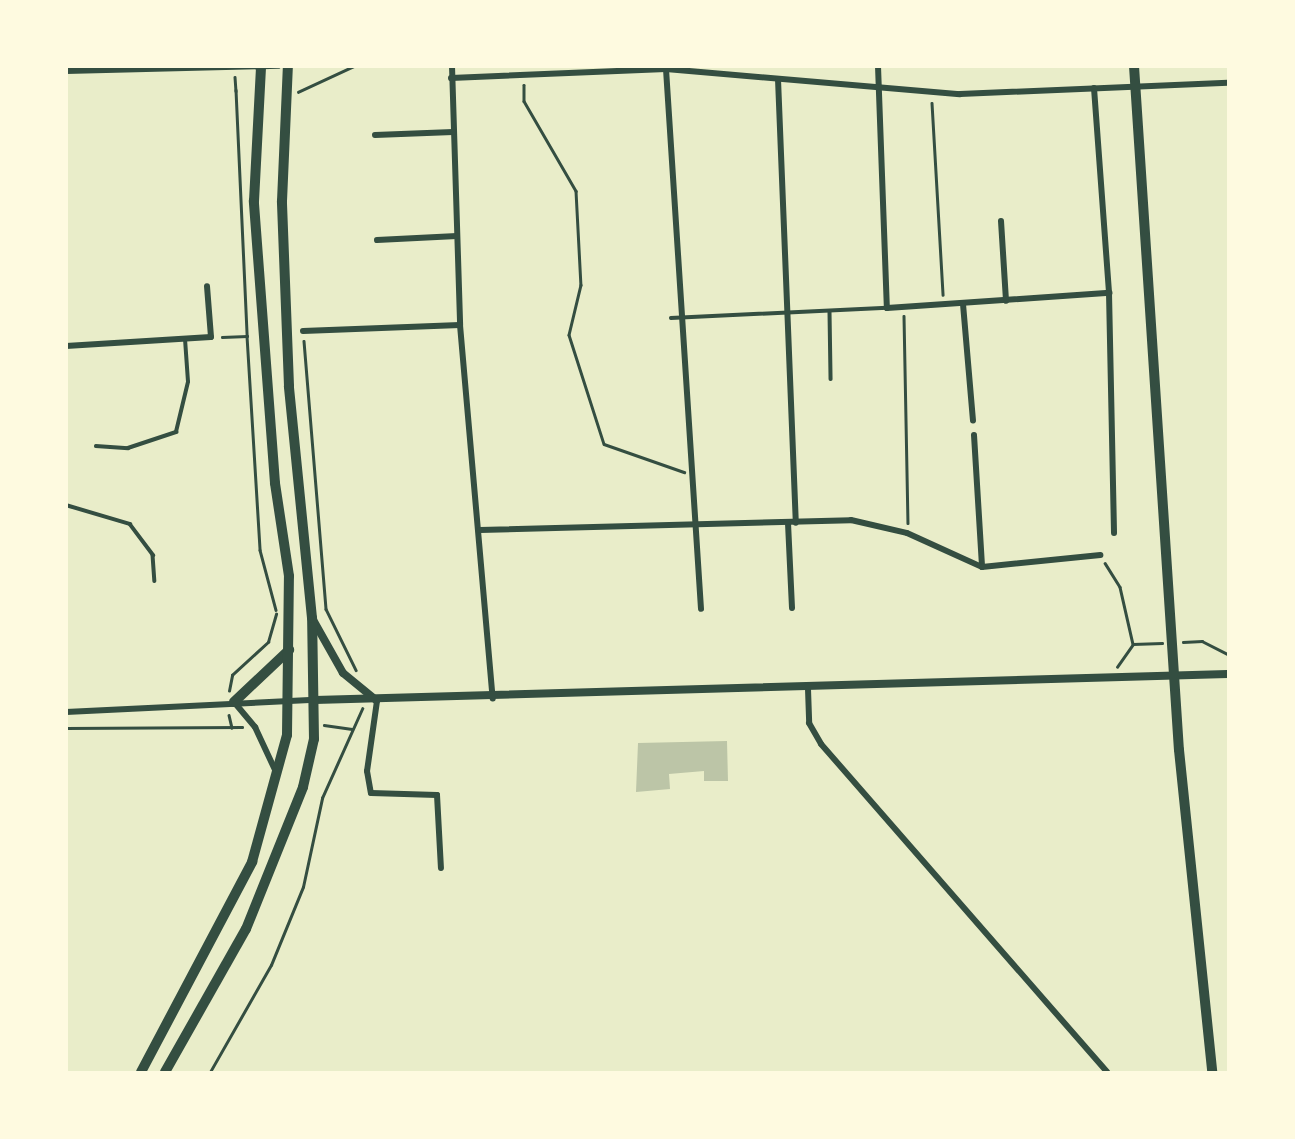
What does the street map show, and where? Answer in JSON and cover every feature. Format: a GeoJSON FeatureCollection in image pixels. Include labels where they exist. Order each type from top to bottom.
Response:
{"type":"FeatureCollection","features":[{"type":"Feature","properties":{"kind":"highway"},"geometry":{"type":"LineString","coordinates":[[165,1073],[246,929],[303,787],[314,723],[311,614],[289,386],[282,201],[288,66]]}},
{"type":"Feature","properties":{"kind":"highway"},"geometry":{"type":"LineString","coordinates":[[141,1073],[226,921],[252,862],[277,774],[288,699],[290,611],[254,201],[261,67]]}},
{"type":"Feature","properties":{"kind":"highway"},"geometry":{"type":"LineString","coordinates":[[230,702],[289,650]]}},
{"type":"Feature","properties":{"kind":"main road"},"geometry":{"type":"LineString","coordinates":[[1134,66],[1180,750],[1212,1073]]}},
{"type":"Feature","properties":{"kind":"street"},"geometry":{"type":"LineString","coordinates":[[66,71],[278,66]]}},
{"type":"Feature","properties":{"kind":"street"},"geometry":{"type":"LineString","coordinates":[[452,66],[460,325],[480,530],[492,699]]}},
{"type":"Feature","properties":{"kind":"street"},"geometry":{"type":"LineString","coordinates":[[878,66],[887,308],[1109,293]]}},
{"type":"Feature","properties":{"kind":"street"},"geometry":{"type":"LineString","coordinates":[[451,78],[623,67],[932,92],[1228,83]]}},
{"type":"Feature","properties":{"kind":"street"},"geometry":{"type":"LineString","coordinates":[[666,69],[690,475],[701,609]]}},
{"type":"Feature","properties":{"kind":"street"},"geometry":{"type":"LineString","coordinates":[[778,79],[788,314],[792,608]]}},
{"type":"Feature","properties":{"kind":"street"},"geometry":{"type":"LineString","coordinates":[[1094,88],[1109,293],[1114,533]]}},
{"type":"Feature","properties":{"kind":"street"},"geometry":{"type":"LineString","coordinates":[[375,135],[453,132]]}},
{"type":"Feature","properties":{"kind":"street"},"geometry":{"type":"LineString","coordinates":[[1001,221],[1006,301]]}},
{"type":"Feature","properties":{"kind":"street"},"geometry":{"type":"LineString","coordinates":[[377,240],[457,236]]}},
{"type":"Feature","properties":{"kind":"street"},"geometry":{"type":"LineString","coordinates":[[66,346],[211,337],[207,286]]}},
{"type":"Feature","properties":{"kind":"street"},"geometry":{"type":"LineString","coordinates":[[962,304],[973,421]]}},
{"type":"Feature","properties":{"kind":"street"},"geometry":{"type":"LineString","coordinates":[[303,331],[460,325]]}},
{"type":"Feature","properties":{"kind":"street"},"geometry":{"type":"LineString","coordinates":[[974,435],[982,566]]}},
{"type":"Feature","properties":{"kind":"street"},"geometry":{"type":"LineString","coordinates":[[480,530],[635,521],[696,527],[851,520],[907,533],[982,566],[1100,555]]}},
{"type":"Feature","properties":{"kind":"street"},"geometry":{"type":"LineString","coordinates":[[311,614],[344,673],[377,701]]}},
{"type":"Feature","properties":{"kind":"street"},"geometry":{"type":"LineString","coordinates":[[66,712],[288,699],[492,699],[1228,674]]}},
{"type":"Feature","properties":{"kind":"street"},"geometry":{"type":"LineString","coordinates":[[808,689],[809,723],[821,744],[1107,1073]]}},
{"type":"Feature","properties":{"kind":"street"},"geometry":{"type":"LineString","coordinates":[[377,701],[367,771],[371,793],[437,794],[441,868]]}},
{"type":"Feature","properties":{"kind":"street"},"geometry":{"type":"LineString","coordinates":[[230,702],[255,727],[277,774]]}},
{"type":"Feature","properties":{"kind":"lane"},"geometry":{"type":"LineString","coordinates":[[671,318],[887,308]]}},
{"type":"Feature","properties":{"kind":"lane"},"geometry":{"type":"LineString","coordinates":[[830,312],[831,379]]}},
{"type":"Feature","properties":{"kind":"lane"},"geometry":{"type":"LineString","coordinates":[[96,446],[128,448],[176,432],[188,382],[185,339]]}},
{"type":"Feature","properties":{"kind":"lane"},"geometry":{"type":"LineString","coordinates":[[66,505],[130,524],[153,555],[155,581]]}},
{"type":"Feature","properties":{"kind":"path"},"geometry":{"type":"LineString","coordinates":[[524,73],[524,101],[576,191],[581,285],[569,335],[604,444],[690,475]]}},
{"type":"Feature","properties":{"kind":"path"},"geometry":{"type":"LineString","coordinates":[[232,728],[232,675],[268,642],[276,611],[260,550],[236,90]]}},
{"type":"Feature","properties":{"kind":"path"},"geometry":{"type":"LineString","coordinates":[[932,92],[944,305]]}},
{"type":"Feature","properties":{"kind":"path"},"geometry":{"type":"LineString","coordinates":[[904,307],[907,533]]}},
{"type":"Feature","properties":{"kind":"path"},"geometry":{"type":"LineString","coordinates":[[211,337],[247,337]]}},
{"type":"Feature","properties":{"kind":"path"},"geometry":{"type":"LineString","coordinates":[[1100,555],[1120,587],[1133,643],[1111,677]]}},
{"type":"Feature","properties":{"kind":"path"},"geometry":{"type":"LineString","coordinates":[[311,614],[326,609]]}},
{"type":"Feature","properties":{"kind":"path"},"geometry":{"type":"LineString","coordinates":[[276,611],[290,611]]}},
{"type":"Feature","properties":{"kind":"path"},"geometry":{"type":"LineString","coordinates":[[1133,643],[1202,641],[1228,654]]}},
{"type":"Feature","properties":{"kind":"path"},"geometry":{"type":"LineString","coordinates":[[314,723],[353,729]]}},
{"type":"Feature","properties":{"kind":"path"},"geometry":{"type":"LineString","coordinates":[[66,728],[255,727]]}},
{"type":"Feature","properties":{"kind":"building"},"geometry":{"type":"Polygon","coordinates":[[[727,741],[728,781],[704,781],[704,771],[669,774],[670,789],[636,792],[638,743],[727,741]]]}}]}
